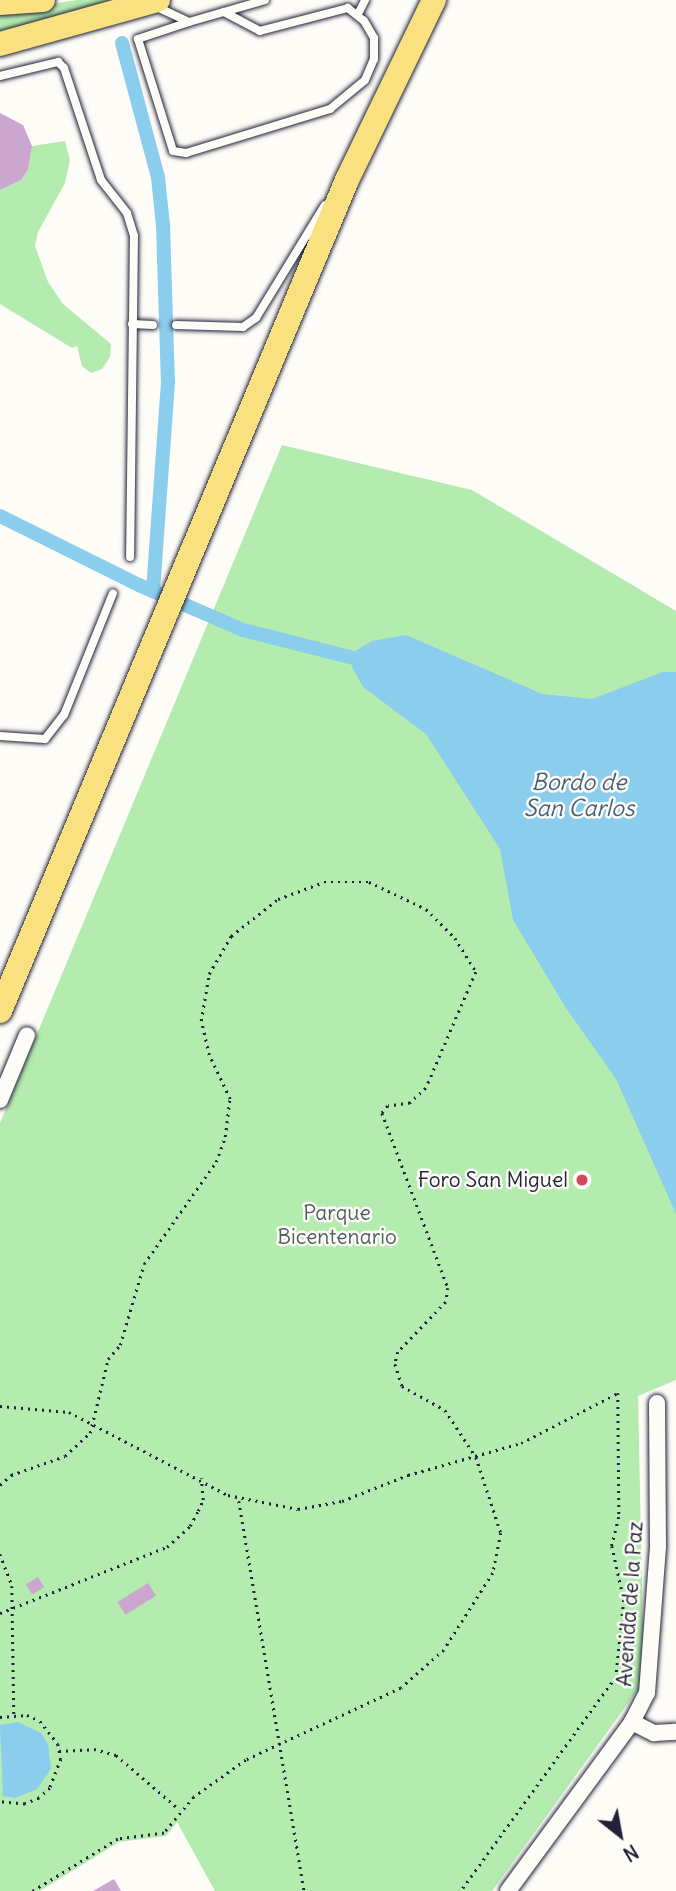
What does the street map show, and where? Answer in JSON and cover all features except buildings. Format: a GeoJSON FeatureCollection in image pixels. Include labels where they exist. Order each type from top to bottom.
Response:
{"type":"FeatureCollection","features":[{"type":"Feature","properties":{"kind":"main road"},"geometry":{"type":"LineString","coordinates":[[0,3],[43,0]]}},
{"type":"Feature","properties":{"kind":"main road"},"geometry":{"type":"LineString","coordinates":[[0,1011],[347,180],[434,0]]}},
{"type":"Feature","properties":{"kind":"main road"},"geometry":{"type":"LineString","coordinates":[[0,44],[153,2]]}},
{"type":"Feature","properties":{"kind":"street"},"geometry":{"type":"LineString","coordinates":[[0,1100],[5,1075],[27,1035]]}},
{"type":"Feature","properties":{"kind":"street","name":"Avenida de la Paz"},"geometry":{"type":"LineString","coordinates":[[509,1891],[632,1722],[647,1693],[658,1547],[657,1403]]}},
{"type":"Feature","properties":{"kind":"street"},"geometry":{"type":"LineString","coordinates":[[658,1547],[676,1543]]}},
{"type":"Feature","properties":{"kind":"street"},"geometry":{"type":"LineString","coordinates":[[632,1722],[654,1733],[676,1731]]}},
{"type":"Feature","properties":{"kind":"lane"},"geometry":{"type":"LineString","coordinates":[[224,12],[260,31],[348,8],[358,14],[374,38],[374,59],[365,79],[347,99],[330,109],[186,153],[173,152],[168,145],[138,38],[190,22],[224,12],[265,0]]}},
{"type":"Feature","properties":{"kind":"lane"},"geometry":{"type":"LineString","coordinates":[[358,14],[365,0]]}},
{"type":"Feature","properties":{"kind":"lane"},"geometry":{"type":"LineString","coordinates":[[153,2],[190,22]]}},
{"type":"Feature","properties":{"kind":"lane"},"geometry":{"type":"LineString","coordinates":[[0,76],[58,62],[64,68],[101,180],[127,213],[134,236],[130,557]]}},
{"type":"Feature","properties":{"kind":"lane"},"geometry":{"type":"LineString","coordinates":[[176,326],[243,327],[256,318],[326,203],[347,180]]}},
{"type":"Feature","properties":{"kind":"lane"},"geometry":{"type":"LineString","coordinates":[[132,324],[153,325]]}},
{"type":"Feature","properties":{"kind":"lane"},"geometry":{"type":"LineString","coordinates":[[0,736],[45,739],[65,715],[113,593]]}},
{"type":"Feature","properties":{"kind":"path"},"geometry":{"type":"LineString","coordinates":[[0,1485],[11,1475],[75,1450],[94,1423],[108,1359],[120,1345],[144,1264],[207,1177],[225,1138],[229,1089],[209,1055],[201,1021],[215,960],[231,936],[278,899],[309,884],[369,882],[412,899],[439,920],[476,972],[426,1088],[410,1103],[388,1106],[382,1119],[449,1288],[438,1313],[398,1352],[398,1377],[402,1386],[445,1410],[476,1457],[497,1512],[499,1553],[484,1591],[444,1650],[401,1688],[246,1760],[180,1810],[163,1833],[118,1839],[33,1891]]}},
{"type":"Feature","properties":{"kind":"path"},"geometry":{"type":"LineString","coordinates":[[0,1406],[45,1408],[94,1423],[238,1499],[279,1507],[319,1507],[408,1475],[533,1438],[618,1393],[619,1517],[612,1546],[624,1600],[616,1677],[461,1891]]}},
{"type":"Feature","properties":{"kind":"path"},"geometry":{"type":"LineString","coordinates":[[0,1613],[167,1547],[190,1526],[198,1511],[203,1500],[201,1478]]}},
{"type":"Feature","properties":{"kind":"path"},"geometry":{"type":"LineString","coordinates":[[238,1499],[303,1891]]}},
{"type":"Feature","properties":{"kind":"path"},"geometry":{"type":"LineString","coordinates":[[0,1554],[10,1573],[15,1714]]}},
{"type":"Feature","properties":{"kind":"path"},"geometry":{"type":"LineString","coordinates":[[0,1717],[15,1714],[40,1721],[51,1731],[59,1751],[58,1775],[45,1793],[24,1804],[0,1802]]}},
{"type":"Feature","properties":{"kind":"path"},"geometry":{"type":"LineString","coordinates":[[59,1751],[94,1749],[116,1755],[180,1810]]}},
{"type":"Feature","properties":{"kind":"green space"},"geometry":{"type":"Polygon","coordinates":[[[77,0],[126,0],[0,31],[0,12],[77,0]]]}},
{"type":"Feature","properties":{"kind":"green space"},"geometry":{"type":"Polygon","coordinates":[[[65,141],[70,160],[65,183],[38,232],[35,246],[48,282],[63,304],[111,344],[110,357],[102,369],[91,373],[82,366],[77,346],[72,348],[0,304],[0,190],[21,180],[28,170],[32,146],[65,141]]]}},
{"type":"Feature","properties":{"kind":"green space","name":"Parque Bicentenario"},"geometry":{"type":"Polygon","coordinates":[[[282,445],[472,490],[676,611],[676,1380],[638,1396],[644,1681],[492,1891],[215,1891],[177,1822],[166,1836],[119,1842],[40,1891],[0,1891],[0,1123],[282,445]]]}},
{"type":"Feature","properties":{"kind":"water","name":"Bordo de San Carlos"},"geometry":{"type":"Polygon","coordinates":[[[406,635],[542,694],[592,699],[663,672],[676,672],[676,1214],[616,1079],[566,1008],[513,920],[500,849],[426,734],[363,687],[352,667],[355,651],[372,641],[406,635]]]}},
{"type":"Feature","properties":{"kind":"water"},"geometry":{"type":"Polygon","coordinates":[[[18,1722],[41,1733],[48,1744],[51,1769],[37,1789],[15,1798],[3,1796],[0,1725],[18,1722]]]}},
{"type":"Feature","properties":{"kind":"waterway"},"geometry":{"type":"LineString","coordinates":[[122,43],[158,177],[163,225],[168,382],[153,591]]}},
{"type":"Feature","properties":{"kind":"waterway"},"geometry":{"type":"LineString","coordinates":[[0,516],[139,585],[243,630],[354,658]]}},
{"type":"Feature","properties":{"kind":"place","name":"Foro San Miguel"},"geometry":{"type":"Point","coordinates":[582,1180]}}]}
